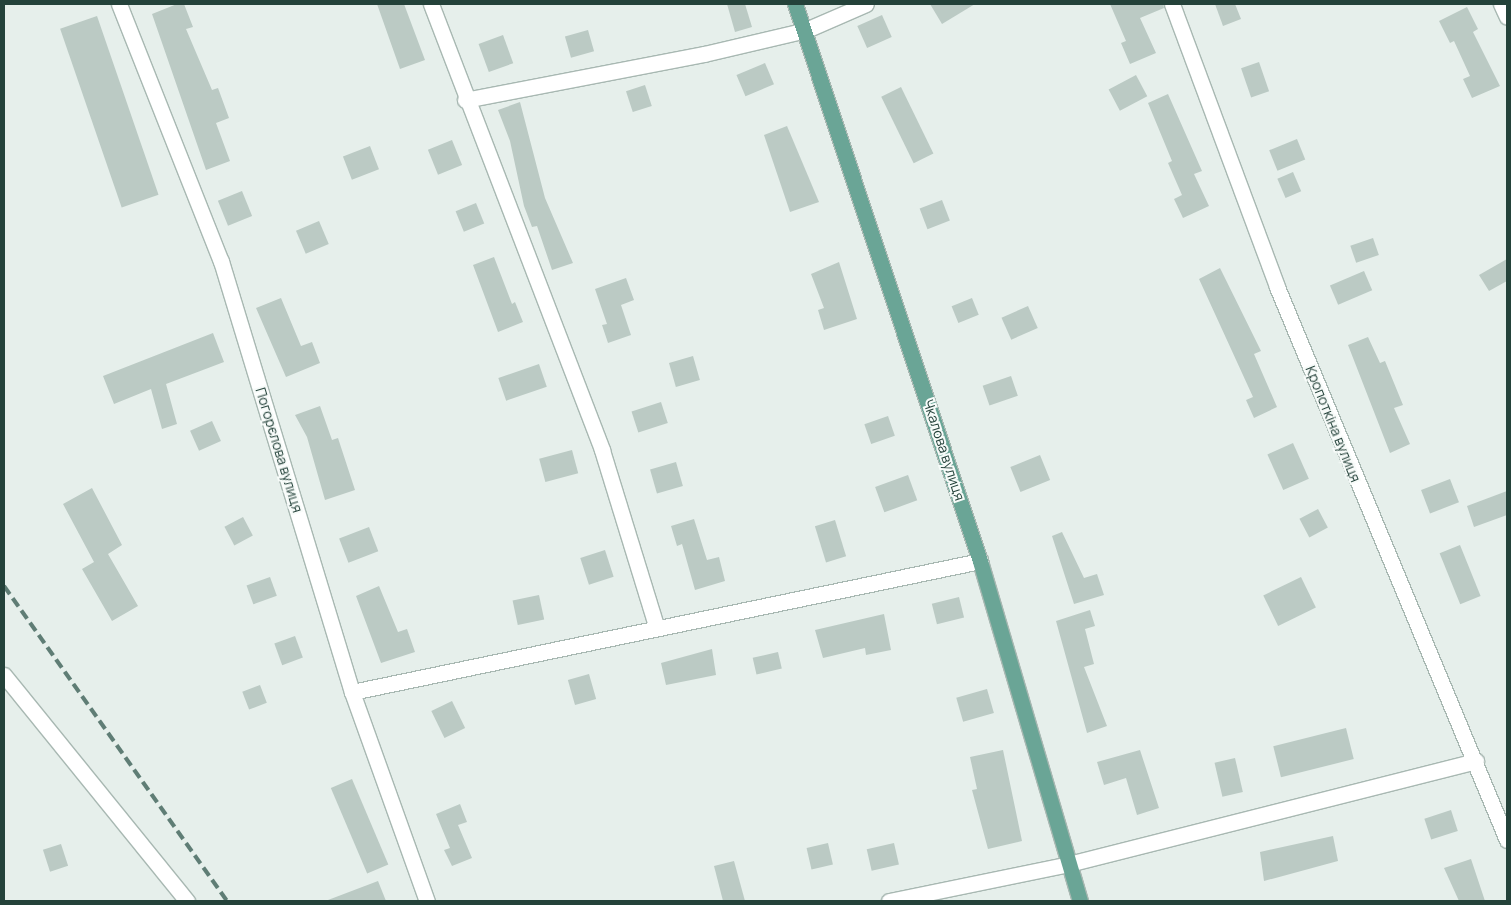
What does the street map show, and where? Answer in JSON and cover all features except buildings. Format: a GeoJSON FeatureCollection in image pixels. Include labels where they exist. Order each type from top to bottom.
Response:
{"type":"FeatureCollection","features":[{"type":"Feature","properties":{"kind":"main road","name":"Чкалова вулиця"},"geometry":{"type":"LineString","coordinates":[[795,4],[806,30],[980,561],[1080,901]]}},
{"type":"Feature","properties":{"kind":"street","name":"Погорєлова вулиця"},"geometry":{"type":"LineString","coordinates":[[119,4],[221,261],[352,692],[427,901]]}},
{"type":"Feature","properties":{"kind":"street"},"geometry":{"type":"LineString","coordinates":[[431,4],[465,100],[602,450],[656,626]]}},
{"type":"Feature","properties":{"kind":"street"},"geometry":{"type":"LineString","coordinates":[[465,100],[704,54],[806,30],[866,4]]}},
{"type":"Feature","properties":{"kind":"street","name":"Кропоткіна вулиця"},"geometry":{"type":"LineString","coordinates":[[1172,4],[1277,287],[1476,761],[1507,840]]}},
{"type":"Feature","properties":{"kind":"street"},"geometry":{"type":"LineString","coordinates":[[1501,4],[1507,17]]}},
{"type":"Feature","properties":{"kind":"street"},"geometry":{"type":"LineString","coordinates":[[352,692],[656,626],[980,561]]}},
{"type":"Feature","properties":{"kind":"street"},"geometry":{"type":"LineString","coordinates":[[4,675],[187,901]]}},
{"type":"Feature","properties":{"kind":"street"},"geometry":{"type":"LineString","coordinates":[[889,901],[1069,864],[1476,761]]}},
{"type":"Feature","properties":{"kind":"railway"},"geometry":{"type":"LineString","coordinates":[[4,586],[227,901]]}}]}
